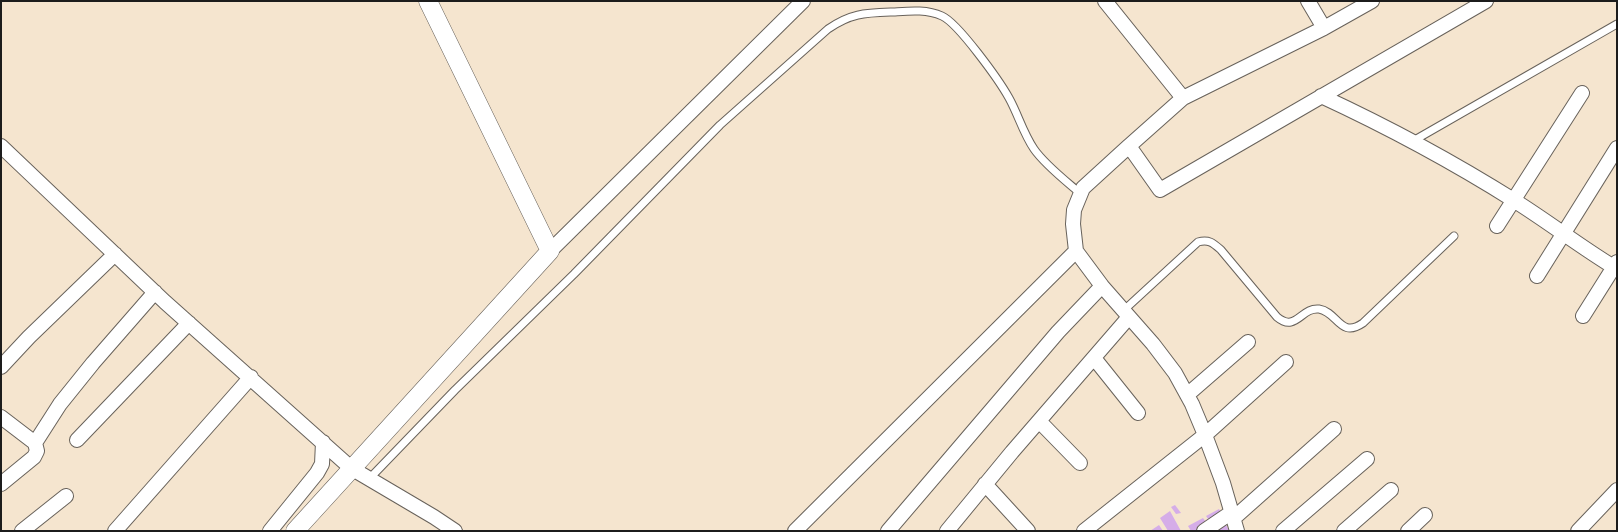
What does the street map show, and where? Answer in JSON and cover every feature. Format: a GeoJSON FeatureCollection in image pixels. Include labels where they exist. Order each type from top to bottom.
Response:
{"type":"FeatureCollection","features":[{"type":"Feature","properties":{"kind":"street"},"geometry":{"type":"LineString","coordinates":[[428,1],[550,251]]}},
{"type":"Feature","properties":{"kind":"street"},"geometry":{"type":"LineString","coordinates":[[295,531],[550,251],[803,1]]}},
{"type":"Feature","properties":{"kind":"street"},"geometry":{"type":"LineString","coordinates":[[1105,1],[1183,98]]}},
{"type":"Feature","properties":{"kind":"street"},"geometry":{"type":"LineString","coordinates":[[1308,1],[1324,28]]}},
{"type":"Feature","properties":{"kind":"street"},"geometry":{"type":"LineString","coordinates":[[1235,520],[1205,435],[1174,373],[1153,344],[1102,286],[1076,251],[1073,224],[1074,210],[1084,188],[1183,98],[1324,28],[1372,1]]}},
{"type":"Feature","properties":{"kind":"street"},"geometry":{"type":"LineString","coordinates":[[1129,146],[1160,190],[1486,1]]}},
{"type":"Feature","properties":{"kind":"street"},"geometry":{"type":"LineString","coordinates":[[1497,226],[1582,93]]}},
{"type":"Feature","properties":{"kind":"street"},"geometry":{"type":"LineString","coordinates":[[1321,96],[1413,141],[1514,200],[1616,266],[1583,316]]}},
{"type":"Feature","properties":{"kind":"street"},"geometry":{"type":"LineString","coordinates":[[1,146],[155,292],[323,442],[345,474],[369,478],[434,516],[455,531]]}},
{"type":"Feature","properties":{"kind":"street"},"geometry":{"type":"LineString","coordinates":[[1537,276],[1617,148]]}},
{"type":"Feature","properties":{"kind":"street"},"geometry":{"type":"LineString","coordinates":[[795,531],[1076,251]]}},
{"type":"Feature","properties":{"kind":"street"},"geometry":{"type":"LineString","coordinates":[[1,367],[29,337],[115,254]]}},
{"type":"Feature","properties":{"kind":"street"},"geometry":{"type":"LineString","coordinates":[[888,531],[1046,346],[1102,286]]}},
{"type":"Feature","properties":{"kind":"street"},"geometry":{"type":"LineString","coordinates":[[35,443],[60,404],[155,292]]}},
{"type":"Feature","properties":{"kind":"street"},"geometry":{"type":"LineString","coordinates":[[947,530],[1094,358],[1126,314]]}},
{"type":"Feature","properties":{"kind":"street"},"geometry":{"type":"LineString","coordinates":[[77,440],[189,323]]}},
{"type":"Feature","properties":{"kind":"street"},"geometry":{"type":"LineString","coordinates":[[1187,396],[1248,342]]}},
{"type":"Feature","properties":{"kind":"street"},"geometry":{"type":"LineString","coordinates":[[1094,358],[1138,413]]}},
{"type":"Feature","properties":{"kind":"street"},"geometry":{"type":"LineString","coordinates":[[1084,531],[1205,435],[1286,362]]}},
{"type":"Feature","properties":{"kind":"street"},"geometry":{"type":"LineString","coordinates":[[115,531],[250,377]]}},
{"type":"Feature","properties":{"kind":"street"},"geometry":{"type":"LineString","coordinates":[[1,417],[35,443],[37,451],[34,457],[1,484]]}},
{"type":"Feature","properties":{"kind":"street"},"geometry":{"type":"LineString","coordinates":[[1039,422],[1080,464]]}},
{"type":"Feature","properties":{"kind":"street"},"geometry":{"type":"LineString","coordinates":[[1204,531],[1235,520],[1334,429]]}},
{"type":"Feature","properties":{"kind":"street"},"geometry":{"type":"LineString","coordinates":[[270,531],[317,473],[322,464],[323,442]]}},
{"type":"Feature","properties":{"kind":"street"},"geometry":{"type":"LineString","coordinates":[[1283,531],[1367,460]]}},
{"type":"Feature","properties":{"kind":"street"},"geometry":{"type":"LineString","coordinates":[[985,484],[1028,531]]}},
{"type":"Feature","properties":{"kind":"street"},"geometry":{"type":"LineString","coordinates":[[1344,531],[1391,490]]}},
{"type":"Feature","properties":{"kind":"street"},"geometry":{"type":"LineString","coordinates":[[1578,531],[1617,490]]}},
{"type":"Feature","properties":{"kind":"street"},"geometry":{"type":"LineString","coordinates":[[22,531],[66,496]]}},
{"type":"Feature","properties":{"kind":"street"},"geometry":{"type":"LineString","coordinates":[[1408,531],[1425,515]]}},
{"type":"Feature","properties":{"kind":"lane"},"geometry":{"type":"LineString","coordinates":[[369,478],[720,126],[828,29],[841,20],[853,15],[916,10],[944,16],[952,22],[986,64],[1008,97],[1035,151],[1081,194]]}},
{"type":"Feature","properties":{"kind":"lane"},"geometry":{"type":"LineString","coordinates":[[1413,141],[1617,24]]}},
{"type":"Feature","properties":{"kind":"lane"},"geometry":{"type":"LineString","coordinates":[[1126,314],[1198,242],[1205,240],[1213,242],[1221,250],[1283,322],[1289,323],[1297,320],[1308,311],[1316,309],[1323,310],[1349,329],[1356,328],[1454,236]]}},
{"type":"Feature","properties":{"kind":"building"},"geometry":{"type":"Polygon","coordinates":[[[1175,505],[1181,513],[1176,514],[1171,507],[1175,505]]]}},
{"type":"Feature","properties":{"kind":"building"},"geometry":{"type":"Polygon","coordinates":[[[1219,509],[1223,516],[1211,523],[1206,516],[1219,509]]]}},
{"type":"Feature","properties":{"kind":"building"},"geometry":{"type":"Polygon","coordinates":[[[1170,511],[1181,531],[1168,531],[1160,518],[1170,511]]]}},
{"type":"Feature","properties":{"kind":"building"},"geometry":{"type":"Polygon","coordinates":[[[1203,518],[1209,526],[1198,531],[1191,531],[1188,526],[1203,518]]]}},
{"type":"Feature","properties":{"kind":"building"},"geometry":{"type":"Polygon","coordinates":[[[1159,525],[1163,531],[1150,531],[1159,525]]]}},
{"type":"Feature","properties":{"kind":"building"},"geometry":{"type":"Polygon","coordinates":[[[1226,525],[1229,530],[1215,531],[1226,525]]]}}]}
